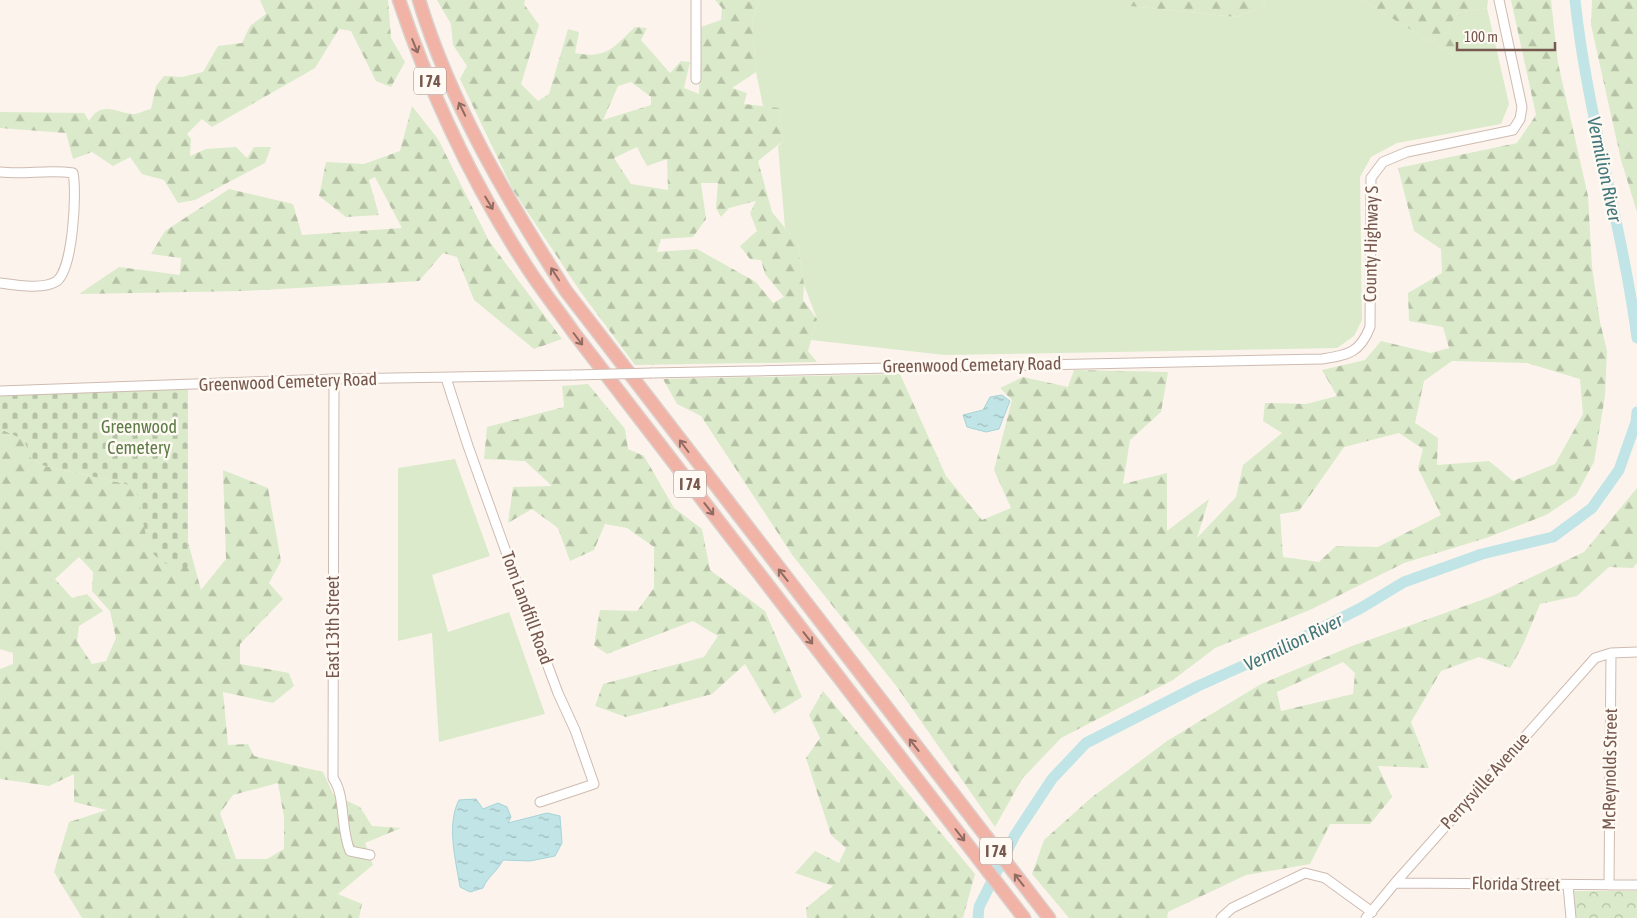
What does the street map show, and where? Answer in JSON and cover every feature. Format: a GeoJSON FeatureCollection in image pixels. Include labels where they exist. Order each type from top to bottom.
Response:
{"type":"FeatureCollection","features":[{"type":"Feature","properties":{"kind":"highway","name":"I 74"},"geometry":{"type":"LineString","coordinates":[[399,0],[412,38],[446,121],[482,192],[525,264],[574,333],[930,797],[1013,902],[1023,918]]}},
{"type":"Feature","properties":{"kind":"highway","name":"I 74"},"geometry":{"type":"LineString","coordinates":[[419,0],[457,100],[483,152],[516,212],[566,291],[1049,918]]}},
{"type":"Feature","properties":{"kind":"street"},"geometry":{"type":"LineString","coordinates":[[696,0],[696,78]]}},
{"type":"Feature","properties":{"kind":"street","name":"County Highway S"},"geometry":{"type":"LineString","coordinates":[[1364,343],[1370,327],[1371,178],[1383,162],[1407,152],[1513,130],[1520,118],[1522,107],[1500,0]]}},
{"type":"Feature","properties":{"kind":"street"},"geometry":{"type":"LineString","coordinates":[[0,172],[61,171],[72,173],[75,182],[70,251],[61,276],[57,280],[44,285],[0,283]]}},
{"type":"Feature","properties":{"kind":"street","name":"Greenwood Cemetary Road"},"geometry":{"type":"LineString","coordinates":[[575,375],[1322,359],[1346,355],[1364,343]]}},
{"type":"Feature","properties":{"kind":"street","name":"Greenwood Cemetery Road"},"geometry":{"type":"LineString","coordinates":[[0,391],[334,380],[575,375]]}},
{"type":"Feature","properties":{"kind":"street","name":"Tom Landfill Road"},"geometry":{"type":"LineString","coordinates":[[446,378],[468,446],[528,613],[558,693],[575,730],[594,784],[540,802]]}},
{"type":"Feature","properties":{"kind":"street","name":"East 13th Street"},"geometry":{"type":"LineString","coordinates":[[334,380],[333,778],[341,795],[345,840],[350,851],[370,855]]}},
{"type":"Feature","properties":{"kind":"street"},"geometry":{"type":"LineString","coordinates":[[1611,653],[1637,652]]}},
{"type":"Feature","properties":{"kind":"street","name":"Perrysville Avenue"},"geometry":{"type":"LineString","coordinates":[[1369,915],[1395,882],[1594,658],[1611,653]]}},
{"type":"Feature","properties":{"kind":"street","name":"McReynolds Street"},"geometry":{"type":"LineString","coordinates":[[1609,885],[1611,653]]}},
{"type":"Feature","properties":{"kind":"street"},"geometry":{"type":"LineString","coordinates":[[1221,918],[1232,908],[1305,873],[1325,878],[1369,915]]}},
{"type":"Feature","properties":{"kind":"street","name":"Florida Street"},"geometry":{"type":"LineString","coordinates":[[1395,882],[1637,885]]}},
{"type":"Feature","properties":{"kind":"street"},"geometry":{"type":"LineString","coordinates":[[1568,885],[1571,918]]}},
{"type":"Feature","properties":{"kind":"green space"},"geometry":{"type":"Polygon","coordinates":[[[260,0],[388,0],[391,38],[405,62],[391,87],[376,81],[351,31],[339,29],[315,68],[212,127],[202,119],[187,134],[191,139],[190,156],[206,149],[236,147],[247,158],[254,147],[271,147],[265,163],[195,200],[178,203],[164,180],[142,174],[130,157],[113,166],[92,152],[73,159],[66,133],[0,128],[0,112],[84,113],[89,121],[94,114],[105,109],[135,114],[151,109],[156,86],[164,76],[182,77],[203,72],[218,46],[242,43],[250,26],[266,14],[260,0]]]}},
{"type":"Feature","properties":{"kind":"green space"},"geometry":{"type":"Polygon","coordinates":[[[437,0],[525,0],[524,4],[539,25],[521,84],[538,101],[549,94],[568,29],[579,32],[575,53],[595,54],[602,53],[615,46],[635,27],[647,28],[641,40],[670,73],[681,61],[690,62],[684,88],[699,94],[701,27],[721,20],[722,8],[715,0],[759,0],[752,23],[756,72],[732,88],[747,93],[744,104],[779,108],[783,141],[758,161],[772,212],[798,244],[804,285],[803,300],[817,319],[808,351],[817,362],[635,365],[580,291],[513,190],[460,79],[467,66],[453,45],[451,24],[437,0]],[[631,82],[618,86],[603,120],[651,105],[651,97],[631,82]],[[637,147],[614,158],[631,184],[668,190],[667,159],[647,166],[637,147]],[[701,183],[706,219],[693,237],[661,239],[657,252],[697,249],[756,282],[773,303],[784,297],[765,274],[761,260],[750,259],[740,246],[757,231],[750,213],[756,201],[729,208],[721,217],[716,208],[718,183],[701,183]]]}},
{"type":"Feature","properties":{"kind":"green space"},"geometry":{"type":"Polygon","coordinates":[[[759,0],[1122,0],[1130,6],[1236,17],[1265,6],[1263,0],[1362,0],[1454,56],[1446,34],[1457,13],[1487,8],[1509,104],[1501,124],[1397,143],[1371,157],[1360,177],[1362,320],[1354,336],[1337,348],[945,355],[811,340],[817,319],[804,285],[798,244],[785,228],[778,146],[783,141],[779,109],[763,106],[756,72],[752,23],[759,0]]]}},
{"type":"Feature","properties":{"kind":"green space"},"geometry":{"type":"Polygon","coordinates":[[[1122,0],[1263,0],[1265,6],[1236,17],[1130,6],[1122,0]]]}},
{"type":"Feature","properties":{"kind":"green space"},"geometry":{"type":"Polygon","coordinates":[[[1362,0],[1488,0],[1487,8],[1457,13],[1446,34],[1461,49],[1454,56],[1362,0]]]}},
{"type":"Feature","properties":{"kind":"green space"},"geometry":{"type":"Polygon","coordinates":[[[1511,0],[1551,0],[1558,63],[1588,196],[1592,267],[1600,322],[1607,351],[1605,396],[1594,462],[1576,495],[1546,515],[1486,538],[1404,563],[1312,609],[1215,648],[1173,680],[1061,738],[1022,779],[995,827],[897,687],[793,556],[701,416],[677,404],[663,379],[900,374],[946,476],[982,520],[1011,508],[994,470],[1012,400],[1000,388],[1023,377],[1068,387],[1074,370],[1168,372],[1161,412],[1130,440],[1123,484],[1167,473],[1167,531],[1209,499],[1197,538],[1236,497],[1243,465],[1282,433],[1263,421],[1265,403],[1306,404],[1337,396],[1322,370],[1365,360],[1381,341],[1431,353],[1449,348],[1443,327],[1409,321],[1408,293],[1442,273],[1441,249],[1414,231],[1398,168],[1517,143],[1536,115],[1511,0]],[[1452,361],[1424,381],[1415,423],[1438,438],[1437,465],[1489,461],[1513,481],[1555,464],[1583,414],[1580,379],[1527,363],[1452,361]],[[1399,433],[1344,447],[1299,511],[1280,514],[1283,557],[1319,562],[1336,546],[1378,547],[1441,515],[1418,468],[1423,449],[1399,433]]]}},
{"type":"Feature","properties":{"kind":"green space"},"geometry":{"type":"Polygon","coordinates":[[[1592,0],[1637,0],[1637,212],[1621,160],[1591,25],[1592,0]]]}},
{"type":"Feature","properties":{"kind":"green space"},"geometry":{"type":"Polygon","coordinates":[[[412,106],[438,139],[489,241],[562,339],[534,349],[474,300],[457,257],[443,253],[419,281],[243,291],[79,294],[119,267],[180,275],[181,258],[151,254],[165,231],[229,189],[293,204],[302,235],[402,228],[375,177],[369,180],[379,215],[346,217],[319,196],[326,162],[364,164],[400,151],[412,106]]]}},
{"type":"Feature","properties":{"kind":"green space"},"geometry":{"type":"Polygon","coordinates":[[[588,384],[625,429],[628,449],[644,456],[674,508],[702,529],[710,570],[765,611],[802,697],[774,714],[745,664],[712,694],[626,717],[595,706],[603,684],[704,657],[718,636],[693,621],[607,654],[594,645],[600,610],[637,611],[654,588],[654,547],[627,528],[605,524],[594,550],[570,561],[558,528],[532,509],[508,523],[513,487],[552,486],[525,461],[484,459],[487,427],[564,407],[562,386],[588,384]]]}},
{"type":"Feature","properties":{"kind":"green space","name":"Greenwood Cemetery"},"geometry":{"type":"Polygon","coordinates":[[[188,388],[188,567],[167,564],[154,555],[147,538],[137,493],[126,484],[41,465],[31,458],[24,440],[5,431],[0,431],[0,397],[2,395],[188,388]]]}},
{"type":"Feature","properties":{"kind":"green space"},"geometry":{"type":"Polygon","coordinates":[[[0,431],[5,431],[24,440],[31,458],[41,465],[126,484],[138,493],[145,526],[188,542],[201,590],[226,559],[223,470],[268,488],[281,561],[269,583],[283,599],[240,644],[240,664],[289,673],[294,686],[273,703],[223,692],[228,745],[248,744],[254,756],[323,772],[333,794],[360,807],[372,826],[401,828],[365,843],[373,865],[338,894],[362,904],[359,918],[82,918],[54,872],[69,822],[107,810],[74,802],[74,774],[49,786],[0,779],[0,669],[13,664],[13,653],[0,649],[0,431]],[[79,557],[55,579],[72,598],[87,594],[103,611],[79,626],[77,641],[92,664],[106,661],[116,638],[110,611],[92,591],[93,572],[79,557]],[[278,783],[233,795],[220,813],[236,859],[267,859],[284,849],[284,817],[278,783]]]}},
{"type":"Feature","properties":{"kind":"green space"},"geometry":{"type":"Polygon","coordinates":[[[455,459],[490,556],[432,575],[448,632],[509,612],[545,714],[439,742],[432,633],[398,641],[398,468],[455,459]]]}},
{"type":"Feature","properties":{"kind":"green space"},"geometry":{"type":"Polygon","coordinates":[[[1637,488],[1637,563],[1633,568],[1609,567],[1577,596],[1540,604],[1522,647],[1510,668],[1479,657],[1441,671],[1411,722],[1429,768],[1378,766],[1392,797],[1370,824],[1330,824],[1310,864],[1246,875],[1168,912],[1167,918],[1069,918],[1032,874],[1044,840],[1091,798],[1167,741],[1261,684],[1352,646],[1490,597],[1584,552],[1637,488]],[[1343,662],[1277,692],[1281,711],[1353,694],[1355,673],[1343,662]]]}},
{"type":"Feature","properties":{"kind":"green space"},"geometry":{"type":"Polygon","coordinates":[[[823,691],[975,874],[963,918],[807,918],[806,908],[833,886],[795,873],[815,851],[839,863],[846,848],[831,835],[806,758],[820,738],[809,715],[823,691]]]}},
{"type":"Feature","properties":{"kind":"green space"},"geometry":{"type":"Polygon","coordinates":[[[1574,891],[1637,891],[1637,918],[1575,918],[1574,891]]]}},
{"type":"Feature","properties":{"kind":"water"},"geometry":{"type":"Polygon","coordinates":[[[1002,395],[1010,401],[999,429],[986,432],[967,427],[963,415],[983,410],[990,397],[1002,395]]]}},
{"type":"Feature","properties":{"kind":"water"},"geometry":{"type":"Polygon","coordinates":[[[476,799],[483,809],[498,803],[507,807],[511,817],[508,823],[547,813],[560,816],[562,843],[555,856],[530,861],[503,860],[483,888],[470,892],[460,887],[454,855],[453,820],[459,800],[476,799]]]}},
{"type":"Feature","properties":{"kind":"waterway","name":"Vermilion River"},"geometry":{"type":"LineString","coordinates":[[1575,0],[1580,43],[1623,253],[1637,338]]}},
{"type":"Feature","properties":{"kind":"waterway","name":"Vermilion River"},"geometry":{"type":"LineString","coordinates":[[978,918],[979,907],[1015,835],[1052,779],[1086,743],[1198,686],[1278,650],[1361,608],[1404,582],[1482,554],[1553,537],[1592,508],[1619,470],[1636,422],[1637,412]]}}]}
